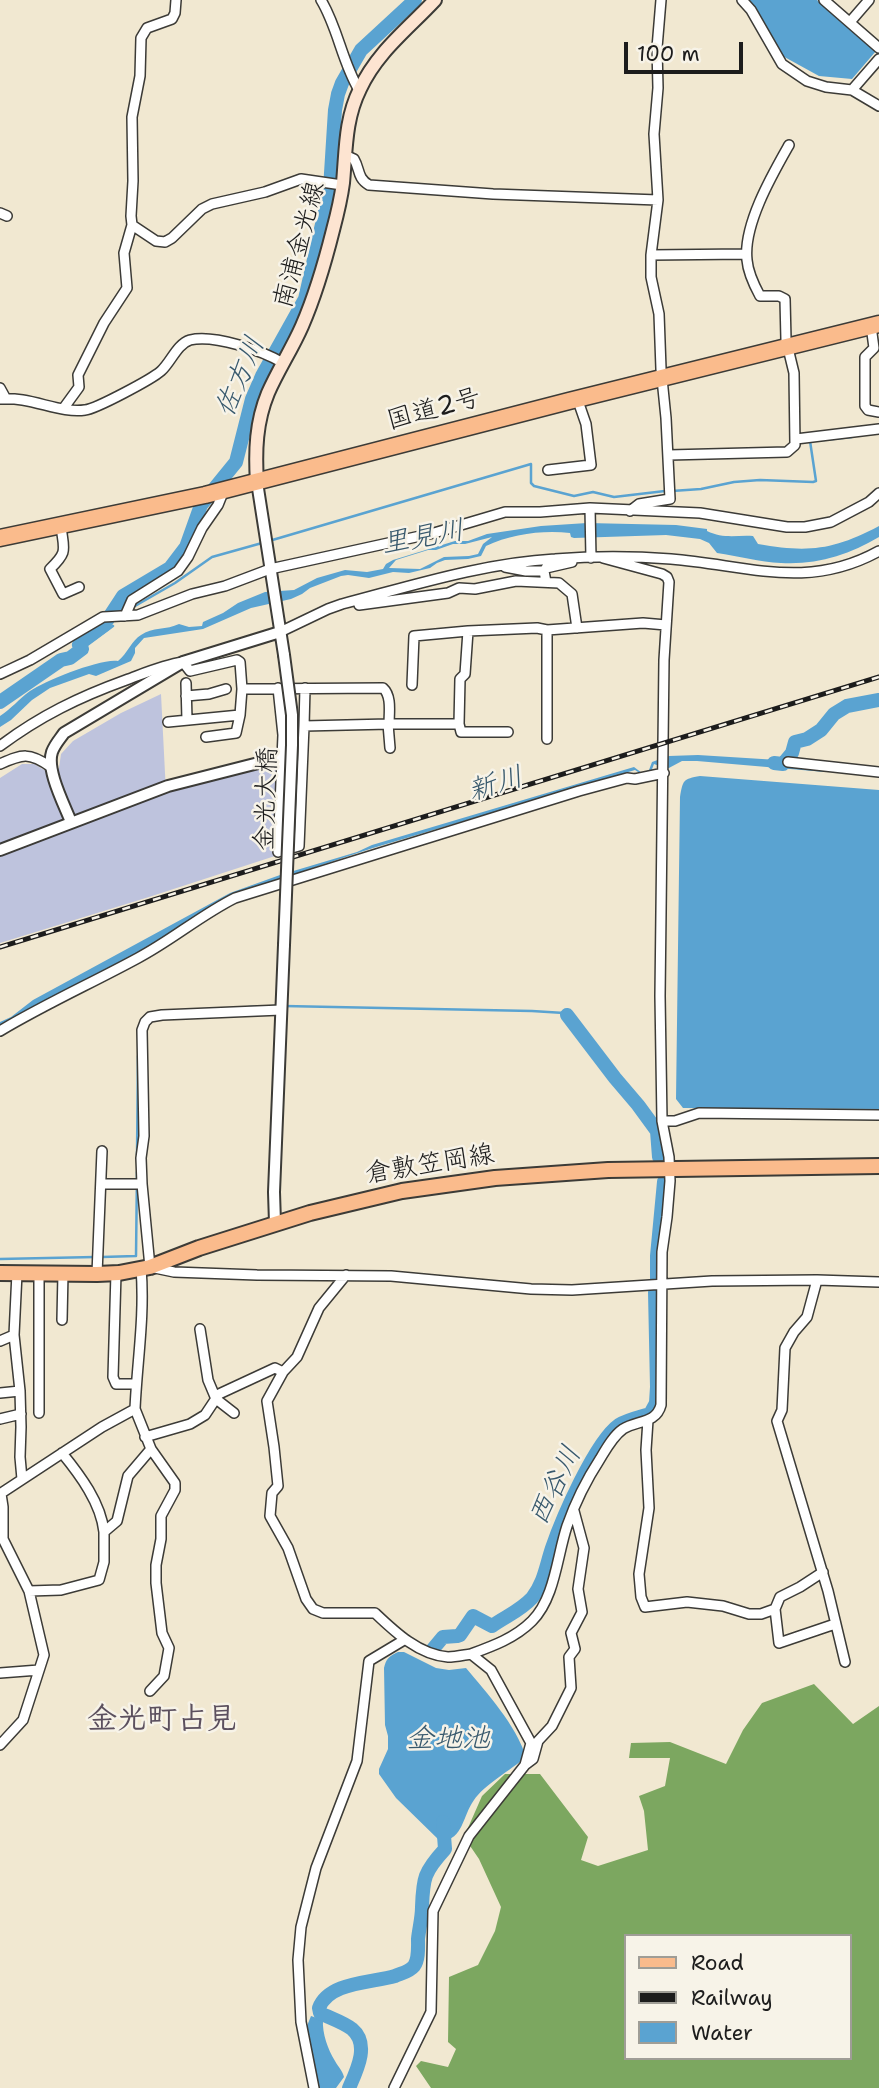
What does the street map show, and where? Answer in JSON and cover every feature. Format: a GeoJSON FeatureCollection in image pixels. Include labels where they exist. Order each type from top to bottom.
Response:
{"type":"FeatureCollection","features":[{"type":"Feature","properties":{"kind":"highway","name":"国道2号"},"geometry":{"type":"LineString","coordinates":[[0,538],[216,492],[578,398],[875,325]]}},
{"type":"Feature","properties":{"kind":"main road","name":"南浦金光線"},"geometry":{"type":"LineString","coordinates":[[257,482],[255,454],[260,417],[275,359],[301,328],[334,229],[335,183],[345,156],[351,113],[359,90],[373,66],[395,39],[435,0]]}},
{"type":"Feature","properties":{"kind":"main road","name":"倉敷笠岡線"},"geometry":{"type":"LineString","coordinates":[[0,1273],[63,1273],[98,1262],[116,1273],[146,1268],[275,1223],[390,1194],[451,1183],[541,1174],[879,1166]]}},
{"type":"Feature","properties":{"kind":"street"},"geometry":{"type":"LineString","coordinates":[[63,409],[79,387],[78,375],[104,323],[127,288],[124,253],[132,225],[132,117],[141,76],[141,38],[148,28],[172,19],[176,0]]}},
{"type":"Feature","properties":{"kind":"street"},"geometry":{"type":"LineString","coordinates":[[321,0],[331,16],[359,90]]}},
{"type":"Feature","properties":{"kind":"street"},"geometry":{"type":"LineString","coordinates":[[630,510],[639,504],[670,499],[659,314],[651,277],[658,200],[654,134],[659,88],[657,48],[661,0]]}},
{"type":"Feature","properties":{"kind":"street"},"geometry":{"type":"LineString","coordinates":[[742,0],[751,10],[782,64],[807,81],[826,87],[852,90],[879,106]]}},
{"type":"Feature","properties":{"kind":"street"},"geometry":{"type":"LineString","coordinates":[[824,0],[879,48]]}},
{"type":"Feature","properties":{"kind":"street"},"geometry":{"type":"LineString","coordinates":[[850,22],[869,0]]}},
{"type":"Feature","properties":{"kind":"street"},"geometry":{"type":"LineString","coordinates":[[852,90],[879,59]]}},
{"type":"Feature","properties":{"kind":"street"},"geometry":{"type":"LineString","coordinates":[[668,455],[787,452],[795,446],[794,373],[787,347],[785,299],[779,296],[760,296],[749,272],[746,254],[754,219],[768,181],[789,145]]}},
{"type":"Feature","properties":{"kind":"street"},"geometry":{"type":"LineString","coordinates":[[345,156],[354,159],[362,181],[369,185],[494,194],[658,200]]}},
{"type":"Feature","properties":{"kind":"street"},"geometry":{"type":"LineString","coordinates":[[132,225],[156,241],[165,242],[202,209],[212,204],[265,192],[301,179],[335,183]]}},
{"type":"Feature","properties":{"kind":"street"},"geometry":{"type":"LineString","coordinates":[[651,255],[746,254]]}},
{"type":"Feature","properties":{"kind":"street"},"geometry":{"type":"LineString","coordinates":[[875,325],[874,348],[865,357],[865,406],[868,410],[879,412]]}},
{"type":"Feature","properties":{"kind":"street"},"geometry":{"type":"LineString","coordinates":[[0,388],[3,399],[25,399],[63,409],[85,410],[126,392],[160,372],[178,349],[189,340],[214,340],[275,359]]}},
{"type":"Feature","properties":{"kind":"street"},"geometry":{"type":"LineString","coordinates":[[548,470],[591,465],[586,424],[578,398]]}},
{"type":"Feature","properties":{"kind":"street"},"geometry":{"type":"LineString","coordinates":[[796,439],[879,429]]}},
{"type":"Feature","properties":{"kind":"street","name":"金光大橋"},"geometry":{"type":"LineString","coordinates":[[257,482],[291,705],[292,745],[274,1192],[275,1223]]}},
{"type":"Feature","properties":{"kind":"street"},"geometry":{"type":"LineString","coordinates":[[121,616],[132,600],[178,571],[218,505],[216,492]]}},
{"type":"Feature","properties":{"kind":"street"},"geometry":{"type":"LineString","coordinates":[[0,674],[30,660],[103,617],[138,615],[192,594],[435,533],[505,512],[630,510],[700,513],[787,527],[805,527],[831,522],[869,502],[879,493]]}},
{"type":"Feature","properties":{"kind":"street"},"geometry":{"type":"LineString","coordinates":[[588,557],[590,511]]}},
{"type":"Feature","properties":{"kind":"street"},"geometry":{"type":"LineString","coordinates":[[61,527],[64,550],[62,557],[50,569],[63,594],[79,587]]}},
{"type":"Feature","properties":{"kind":"street"},"geometry":{"type":"LineString","coordinates":[[0,746],[25,727],[82,696],[280,628],[328,608],[465,573],[532,561],[588,557],[674,559],[767,572],[803,574],[836,569],[879,551]]}},
{"type":"Feature","properties":{"kind":"street"},"geometry":{"type":"LineString","coordinates":[[502,566],[544,571],[546,568],[588,557]]}},
{"type":"Feature","properties":{"kind":"street"},"geometry":{"type":"LineString","coordinates":[[346,1275],[319,1308],[297,1357],[283,1372],[267,1401],[278,1486],[272,1493],[270,1516],[288,1548],[306,1599],[313,1609],[323,1613],[375,1613],[404,1640],[434,1654],[448,1657],[471,1654],[512,1637],[533,1620],[548,1592],[563,1538],[591,1473],[623,1429],[648,1420],[659,1413],[661,1405],[662,1252],[670,1169],[662,1121],[660,996],[664,660],[669,582],[667,577],[603,558]]}},
{"type":"Feature","properties":{"kind":"street"},"geometry":{"type":"LineString","coordinates":[[544,571],[545,582]]}},
{"type":"Feature","properties":{"kind":"street"},"geometry":{"type":"LineString","coordinates":[[342,604],[348,608],[447,593],[459,588],[475,589],[516,581],[559,583],[572,594],[577,628]]}},
{"type":"Feature","properties":{"kind":"street"},"geometry":{"type":"LineString","coordinates":[[412,685],[414,636],[643,623],[666,625]]}},
{"type":"Feature","properties":{"kind":"street"},"geometry":{"type":"LineString","coordinates":[[547,630],[547,739]]}},
{"type":"Feature","properties":{"kind":"street"},"geometry":{"type":"LineString","coordinates":[[468,631],[465,674],[460,679],[461,732],[508,732]]}},
{"type":"Feature","properties":{"kind":"street"},"geometry":{"type":"LineString","coordinates":[[183,662],[190,671],[237,660],[240,662],[242,689],[236,733],[206,737]]}},
{"type":"Feature","properties":{"kind":"street"},"geometry":{"type":"LineString","coordinates":[[71,822],[51,766],[51,754],[56,744],[64,733],[183,662]]}},
{"type":"Feature","properties":{"kind":"street"},"geometry":{"type":"LineString","coordinates":[[186,682],[187,720]]}},
{"type":"Feature","properties":{"kind":"street"},"geometry":{"type":"LineString","coordinates":[[278,688],[283,735],[278,852],[299,846],[305,688]]}},
{"type":"Feature","properties":{"kind":"street"},"geometry":{"type":"LineString","coordinates":[[242,689],[383,688],[387,691],[389,702],[390,748]]}},
{"type":"Feature","properties":{"kind":"street"},"geometry":{"type":"LineString","coordinates":[[186,696],[226,689]]}},
{"type":"Feature","properties":{"kind":"street"},"geometry":{"type":"LineString","coordinates":[[168,722],[240,715]]}},
{"type":"Feature","properties":{"kind":"street"},"geometry":{"type":"LineString","coordinates":[[304,726],[459,724]]}},
{"type":"Feature","properties":{"kind":"street"},"geometry":{"type":"LineString","coordinates":[[0,850],[168,786],[304,751]]}},
{"type":"Feature","properties":{"kind":"street"},"geometry":{"type":"LineString","coordinates":[[0,764],[31,755],[51,766]]}},
{"type":"Feature","properties":{"kind":"street"},"geometry":{"type":"LineString","coordinates":[[788,762],[879,772]]}},
{"type":"Feature","properties":{"kind":"street"},"geometry":{"type":"LineString","coordinates":[[0,1031],[138,958],[235,898],[627,778],[664,773]]}},
{"type":"Feature","properties":{"kind":"street"},"geometry":{"type":"LineString","coordinates":[[150,1691],[164,1676],[169,1648],[162,1633],[156,1565],[161,1516],[175,1490],[175,1483],[151,1449],[135,1409],[146,1268],[138,1184],[144,1136],[142,1048],[145,1021],[150,1017],[162,1015],[281,1007]]}},
{"type":"Feature","properties":{"kind":"street"},"geometry":{"type":"LineString","coordinates":[[662,1121],[675,1121],[699,1113],[879,1115]]}},
{"type":"Feature","properties":{"kind":"street"},"geometry":{"type":"LineString","coordinates":[[98,1262],[102,1151]]}},
{"type":"Feature","properties":{"kind":"street"},"geometry":{"type":"LineString","coordinates":[[102,1184],[138,1184]]}},
{"type":"Feature","properties":{"kind":"street"},"geometry":{"type":"LineString","coordinates":[[146,1268],[174,1272],[411,1277],[531,1289],[572,1290],[712,1281],[879,1282]]}},
{"type":"Feature","properties":{"kind":"street"},"geometry":{"type":"LineString","coordinates":[[17,1273],[14,1335],[20,1391],[19,1457],[22,1479]]}},
{"type":"Feature","properties":{"kind":"street"},"geometry":{"type":"LineString","coordinates":[[39,1273],[39,1413]]}},
{"type":"Feature","properties":{"kind":"street"},"geometry":{"type":"LineString","coordinates":[[62,1320],[63,1273]]}},
{"type":"Feature","properties":{"kind":"street"},"geometry":{"type":"LineString","coordinates":[[116,1273],[113,1377],[116,1384],[135,1384]]}},
{"type":"Feature","properties":{"kind":"street"},"geometry":{"type":"LineString","coordinates":[[817,1280],[807,1317],[785,1348],[782,1410],[777,1421],[822,1572],[845,1662]]}},
{"type":"Feature","properties":{"kind":"street"},"geometry":{"type":"LineString","coordinates":[[200,1329],[208,1380],[216,1399],[234,1413]]}},
{"type":"Feature","properties":{"kind":"street"},"geometry":{"type":"LineString","coordinates":[[0,1341],[14,1335]]}},
{"type":"Feature","properties":{"kind":"street"},"geometry":{"type":"LineString","coordinates":[[145,1437],[190,1424],[205,1415],[219,1394],[275,1368],[283,1372]]}},
{"type":"Feature","properties":{"kind":"street"},"geometry":{"type":"LineString","coordinates":[[0,1393],[20,1391]]}},
{"type":"Feature","properties":{"kind":"street"},"geometry":{"type":"LineString","coordinates":[[0,1745],[23,1720],[44,1656],[29,1591],[3,1539],[3,1507],[0,1494],[102,1427],[135,1409]]}},
{"type":"Feature","properties":{"kind":"street"},"geometry":{"type":"LineString","coordinates":[[0,1419],[21,1414]]}},
{"type":"Feature","properties":{"kind":"street"},"geometry":{"type":"LineString","coordinates":[[648,1420],[646,1450],[649,1508],[639,1574],[641,1597],[645,1607],[687,1602],[723,1606],[749,1614],[761,1614],[775,1609]]}},
{"type":"Feature","properties":{"kind":"street"},"geometry":{"type":"LineString","coordinates":[[104,1532],[117,1521],[128,1476],[151,1449]]}},
{"type":"Feature","properties":{"kind":"street"},"geometry":{"type":"LineString","coordinates":[[29,1591],[61,1590],[99,1580],[104,1562],[104,1532],[98,1511],[79,1474],[62,1453]]}},
{"type":"Feature","properties":{"kind":"street"},"geometry":{"type":"LineString","coordinates":[[394,2088],[431,2012],[433,1911],[469,1836],[525,1765],[533,1759],[538,1741],[552,1726],[571,1688],[569,1657],[575,1649],[571,1633],[582,1612],[578,1589],[584,1548],[574,1511]]}},
{"type":"Feature","properties":{"kind":"street"},"geometry":{"type":"LineString","coordinates":[[822,1572],[780,1597],[775,1609],[779,1643],[835,1624]]}},
{"type":"Feature","properties":{"kind":"street"},"geometry":{"type":"LineString","coordinates":[[314,2088],[301,2022],[298,1960],[301,1927],[316,1868],[357,1760],[369,1661],[404,1640]]}},
{"type":"Feature","properties":{"kind":"street"},"geometry":{"type":"LineString","coordinates":[[471,1654],[491,1670],[531,1743],[525,1765]]}},
{"type":"Feature","properties":{"kind":"street"},"geometry":{"type":"LineString","coordinates":[[0,1673],[38,1670]]}},
{"type":"Feature","properties":{"kind":"shaded area"},"geometry":{"type":"Polygon","coordinates":[[[161,694],[166,793],[279,765],[275,856],[0,943],[0,778],[22,764],[34,764],[48,772],[59,768],[61,754],[73,741],[161,694]]]}},
{"type":"Feature","properties":{"kind":"green space"},"geometry":{"type":"Polygon","coordinates":[[[814,1684],[853,1724],[879,1706],[879,2088],[431,2088],[416,2066],[421,2061],[448,2067],[456,2049],[448,2042],[449,1977],[478,1965],[495,1931],[501,1907],[479,1859],[464,1837],[482,1796],[505,1774],[540,1774],[588,1837],[581,1860],[598,1866],[648,1850],[644,1811],[639,1796],[665,1786],[670,1758],[629,1758],[631,1743],[670,1742],[726,1764],[743,1730],[762,1703],[814,1684]]]}},
{"type":"Feature","properties":{"kind":"water"},"geometry":{"type":"Polygon","coordinates":[[[748,0],[817,0],[876,51],[852,79],[819,76],[779,54],[748,0]]]}},
{"type":"Feature","properties":{"kind":"water"},"geometry":{"type":"Polygon","coordinates":[[[587,523],[676,525],[707,529],[724,536],[753,536],[758,544],[806,549],[834,545],[879,526],[879,537],[832,558],[781,563],[717,553],[709,543],[700,539],[666,535],[574,538],[570,533],[549,532],[516,536],[486,546],[481,556],[445,560],[430,568],[409,573],[393,572],[369,578],[341,576],[291,599],[251,608],[203,629],[144,638],[135,648],[131,661],[96,676],[89,674],[50,688],[0,727],[0,716],[30,691],[60,676],[99,663],[118,661],[145,632],[179,624],[189,627],[202,626],[203,622],[238,603],[265,592],[294,590],[317,578],[345,570],[367,572],[383,569],[393,560],[455,541],[468,541],[487,534],[587,523]],[[492,537],[428,550],[396,560],[389,568],[420,569],[444,557],[478,554],[483,544],[492,537]]]}},
{"type":"Feature","properties":{"kind":"water"},"geometry":{"type":"Polygon","coordinates":[[[669,756],[778,760],[787,765],[825,769],[825,772],[697,761],[682,761],[667,769],[654,764],[651,772],[641,774],[635,770],[373,848],[243,891],[180,932],[0,1026],[0,1022],[33,1000],[230,893],[372,845],[634,767],[642,773],[649,770],[652,762],[669,756]]]}},
{"type":"Feature","properties":{"kind":"water"},"geometry":{"type":"Polygon","coordinates":[[[700,776],[879,790],[879,1109],[683,1108],[676,1099],[680,797],[685,781],[700,776]]]}},
{"type":"Feature","properties":{"kind":"water","name":"金地池"},"geometry":{"type":"Polygon","coordinates":[[[398,1652],[404,1652],[436,1668],[466,1668],[508,1721],[526,1757],[478,1794],[462,1826],[449,1840],[441,1842],[396,1798],[379,1774],[388,1749],[384,1668],[388,1658],[398,1652]]]}},
{"type":"Feature","properties":{"kind":"water"},"geometry":{"type":"Polygon","coordinates":[[[311,2016],[323,2020],[328,2047],[344,2077],[336,2088],[319,2088],[307,2026],[311,2016]]]}},
{"type":"Feature","properties":{"kind":"waterway","name":"佐方川"},"geometry":{"type":"LineString","coordinates":[[0,702],[61,660],[70,658],[82,649],[79,645],[82,641],[104,625],[123,596],[170,568],[186,547],[201,505],[236,462],[252,399],[305,299],[330,189],[335,110],[342,83],[361,50],[415,0]]}},
{"type":"Feature","properties":{"kind":"waterway"},"geometry":{"type":"LineString","coordinates":[[823,440],[852,437]]}},
{"type":"Feature","properties":{"kind":"waterway"},"geometry":{"type":"LineString","coordinates":[[672,491],[760,480],[816,481],[810,441]]}},
{"type":"Feature","properties":{"kind":"waterway"},"geometry":{"type":"LineString","coordinates":[[269,541],[531,464],[531,483],[534,486],[574,496],[593,492],[614,497],[665,491]]}},
{"type":"Feature","properties":{"kind":"waterway"},"geometry":{"type":"LineString","coordinates":[[135,606],[212,557],[262,543]]}},
{"type":"Feature","properties":{"kind":"waterway"},"geometry":{"type":"LineString","coordinates":[[82,649],[113,626]]}},
{"type":"Feature","properties":{"kind":"waterway","name":"新川"},"geometry":{"type":"LineString","coordinates":[[774,763],[783,764],[792,753],[795,742],[807,739],[821,730],[834,714],[847,706],[879,700]]}},
{"type":"Feature","properties":{"kind":"waterway"},"geometry":{"type":"LineString","coordinates":[[249,1007],[277,1006]]}},
{"type":"Feature","properties":{"kind":"waterway"},"geometry":{"type":"LineString","coordinates":[[284,1006],[532,1011],[567,1015]]}},
{"type":"Feature","properties":{"kind":"waterway","name":"西谷川"},"geometry":{"type":"LineString","coordinates":[[567,1015],[657,1131],[659,1157]]}},
{"type":"Feature","properties":{"kind":"waterway"},"geometry":{"type":"LineString","coordinates":[[137,1155],[138,1056]]}},
{"type":"Feature","properties":{"kind":"waterway"},"geometry":{"type":"LineString","coordinates":[[102,1257],[136,1256],[137,1172]]}},
{"type":"Feature","properties":{"kind":"waterway","name":"西谷川"},"geometry":{"type":"LineString","coordinates":[[657,1281],[664,1182]]}},
{"type":"Feature","properties":{"kind":"waterway"},"geometry":{"type":"LineString","coordinates":[[0,1259],[95,1257]]}},
{"type":"Feature","properties":{"kind":"waterway","name":"西谷川"},"geometry":{"type":"LineString","coordinates":[[433,1649],[443,1637],[460,1635],[473,1616],[492,1626],[532,1598],[542,1580],[571,1501],[600,1447],[619,1425],[650,1414],[656,1403],[657,1387],[655,1292]]}},
{"type":"Feature","properties":{"kind":"waterway","name":"西谷川"},"geometry":{"type":"LineString","coordinates":[[349,2088],[360,2057],[360,2042],[352,2029],[320,2013],[319,2008],[324,1999],[341,1988],[395,1976],[414,1966],[424,1882],[429,1870],[445,1849],[443,1822]]}},
{"type":"Feature","properties":{"kind":"railway"},"geometry":{"type":"LineString","coordinates":[[0,947],[879,677]]}},
{"type":"Feature","properties":{"kind":"district","name":"金光町占見"},"geometry":{"type":"Point","coordinates":[162,1720]}},
{"type":"Feature","properties":{"kind":"water label","name":"里見川"},"geometry":{"type":"Point","coordinates":[423,538]}}]}
